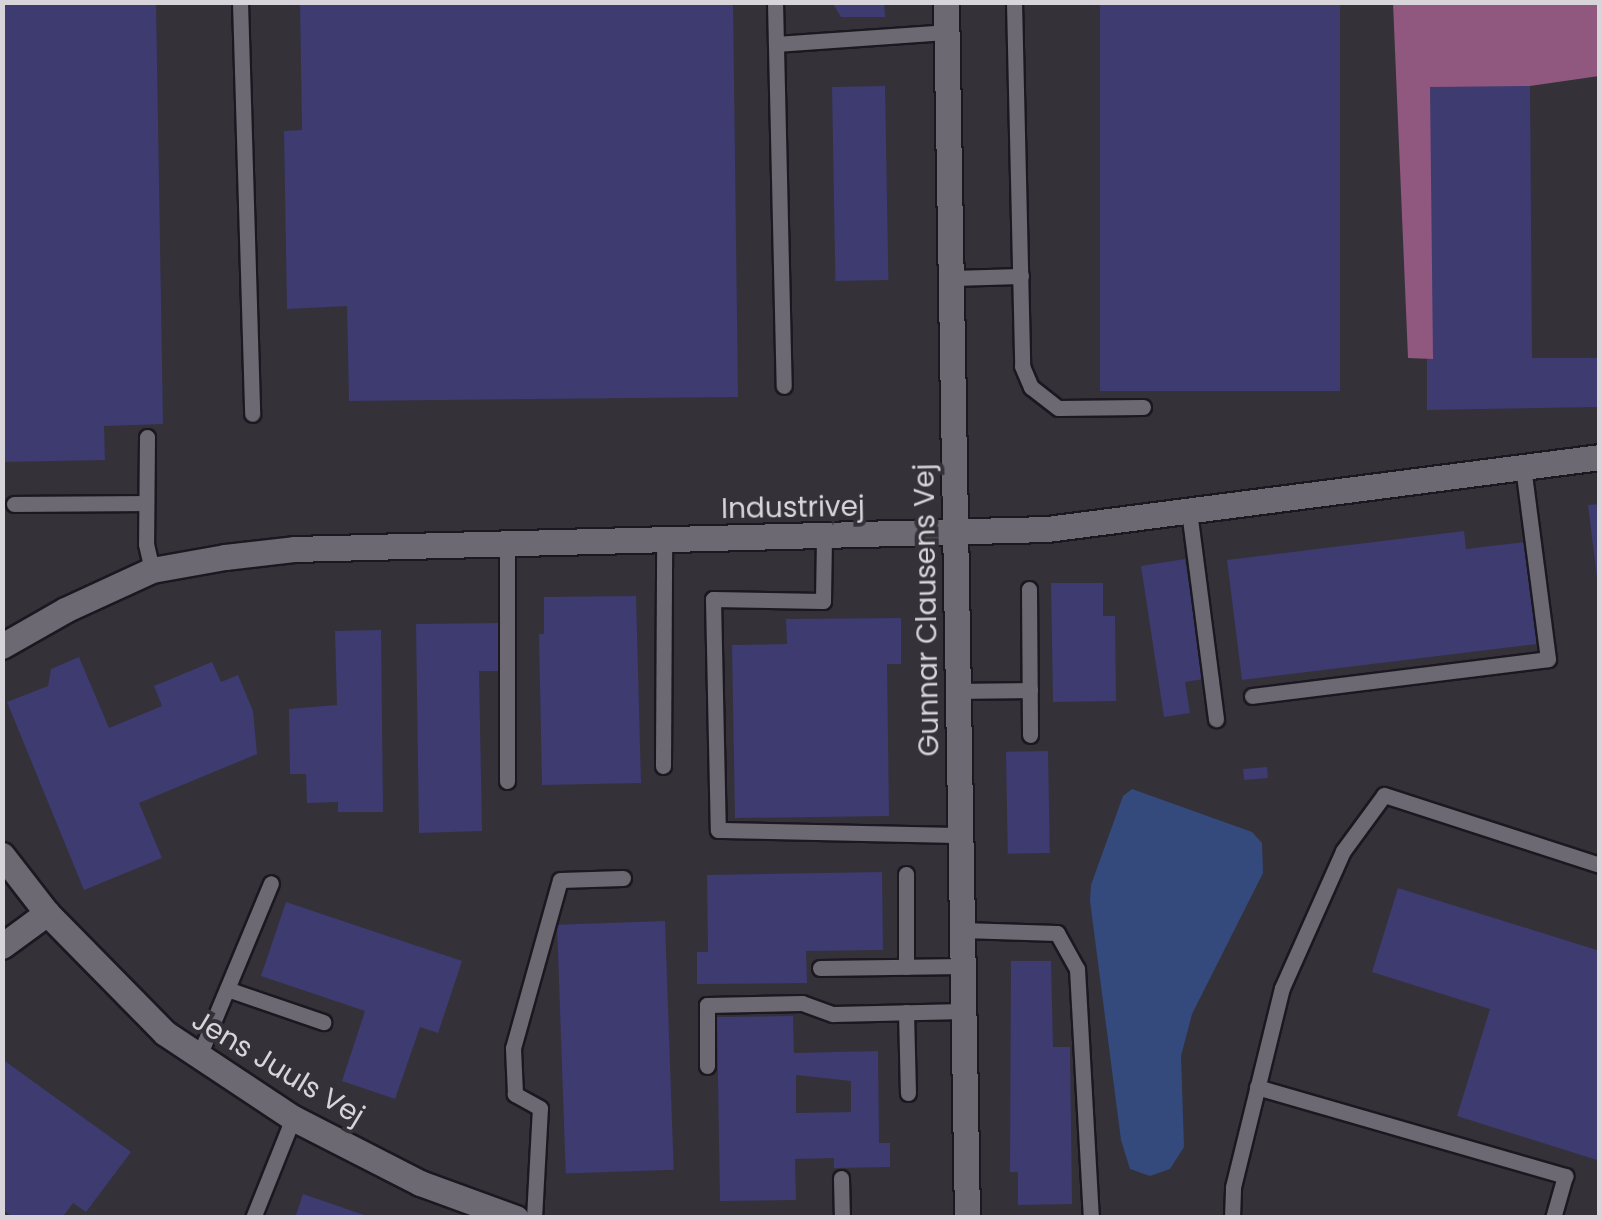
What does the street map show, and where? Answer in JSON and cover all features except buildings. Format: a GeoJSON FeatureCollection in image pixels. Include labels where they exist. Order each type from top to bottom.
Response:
{"type":"FeatureCollection","features":[{"type":"Feature","properties":{"kind":"street","name":"Gunnar Clausens Vej"},"geometry":{"type":"LineString","coordinates":[[946,2],[967,1218]]}},
{"type":"Feature","properties":{"kind":"street","name":"Industrivej"},"geometry":{"type":"LineString","coordinates":[[2,646],[65,610],[152,570],[294,549],[1047,529],[1600,457]]}},
{"type":"Feature","properties":{"kind":"street","name":"Jens Juuls Vej"},"geometry":{"type":"LineString","coordinates":[[2,855],[47,914],[164,1033],[294,1118],[420,1184],[487,1213],[516,1218]]}},
{"type":"Feature","properties":{"kind":"street"},"geometry":{"type":"LineString","coordinates":[[2,946],[47,914]]}},
{"type":"Feature","properties":{"kind":"lane"},"geometry":{"type":"LineString","coordinates":[[240,2],[252,414]]}},
{"type":"Feature","properties":{"kind":"lane"},"geometry":{"type":"LineString","coordinates":[[775,2],[784,386]]}},
{"type":"Feature","properties":{"kind":"lane"},"geometry":{"type":"LineString","coordinates":[[1014,2],[1022,366],[1031,387],[1058,408],[1143,407]]}},
{"type":"Feature","properties":{"kind":"lane"},"geometry":{"type":"LineString","coordinates":[[776,44],[946,32]]}},
{"type":"Feature","properties":{"kind":"lane"},"geometry":{"type":"LineString","coordinates":[[952,278],[1020,276]]}},
{"type":"Feature","properties":{"kind":"lane"},"geometry":{"type":"LineString","coordinates":[[148,437],[146,544],[152,570]]}},
{"type":"Feature","properties":{"kind":"lane"},"geometry":{"type":"LineString","coordinates":[[1252,696],[1548,659],[1523,467]]}},
{"type":"Feature","properties":{"kind":"lane"},"geometry":{"type":"LineString","coordinates":[[14,504],[146,503]]}},
{"type":"Feature","properties":{"kind":"lane"},"geometry":{"type":"LineString","coordinates":[[1189,511],[1216,719]]}},
{"type":"Feature","properties":{"kind":"lane"},"geometry":{"type":"LineString","coordinates":[[824,537],[823,601],[713,599],[718,830],[961,834]]}},
{"type":"Feature","properties":{"kind":"lane"},"geometry":{"type":"LineString","coordinates":[[664,541],[664,766]]}},
{"type":"Feature","properties":{"kind":"lane"},"geometry":{"type":"LineString","coordinates":[[507,544],[507,781]]}},
{"type":"Feature","properties":{"kind":"lane"},"geometry":{"type":"LineString","coordinates":[[1029,589],[1030,735]]}},
{"type":"Feature","properties":{"kind":"lane"},"geometry":{"type":"LineString","coordinates":[[958,691],[1030,690]]}},
{"type":"Feature","properties":{"kind":"lane"},"geometry":{"type":"LineString","coordinates":[[1232,1218],[1234,1187],[1257,1086],[1290,971],[1344,851],[1384,794],[1600,865]]}},
{"type":"Feature","properties":{"kind":"lane"},"geometry":{"type":"LineString","coordinates":[[906,874],[906,967]]}},
{"type":"Feature","properties":{"kind":"lane"},"geometry":{"type":"LineString","coordinates":[[534,1218],[540,1108],[515,1094],[513,1048],[560,880],[623,878]]}},
{"type":"Feature","properties":{"kind":"lane"},"geometry":{"type":"LineString","coordinates":[[199,1056],[271,882]]}},
{"type":"Feature","properties":{"kind":"lane"},"geometry":{"type":"LineString","coordinates":[[962,930],[1057,933],[1076,969],[1091,1218]]}},
{"type":"Feature","properties":{"kind":"lane"},"geometry":{"type":"LineString","coordinates":[[820,968],[963,966]]}},
{"type":"Feature","properties":{"kind":"lane"},"geometry":{"type":"LineString","coordinates":[[227,989],[323,1022]]}},
{"type":"Feature","properties":{"kind":"lane"},"geometry":{"type":"LineString","coordinates":[[708,1066],[707,1005],[802,1003],[833,1014],[964,1011]]}},
{"type":"Feature","properties":{"kind":"lane"},"geometry":{"type":"LineString","coordinates":[[906,1012],[908,1093]]}},
{"type":"Feature","properties":{"kind":"lane"},"geometry":{"type":"LineString","coordinates":[[1257,1086],[1566,1176],[1553,1218]]}},
{"type":"Feature","properties":{"kind":"lane"},"geometry":{"type":"LineString","coordinates":[[253,1218],[294,1118]]}},
{"type":"Feature","properties":{"kind":"lane"},"geometry":{"type":"LineString","coordinates":[[841,1178],[842,1218]]}},
{"type":"Feature","properties":{"kind":"shaded area"},"geometry":{"type":"Polygon","coordinates":[[[1393,3],[1599,3],[1599,76],[1530,86],[1433,359],[1408,358],[1393,3]]]}},
{"type":"Feature","properties":{"kind":"water"},"geometry":{"type":"Polygon","coordinates":[[[1132,789],[1252,832],[1262,843],[1263,873],[1192,1014],[1181,1056],[1184,1147],[1170,1169],[1150,1176],[1130,1169],[1121,1140],[1090,901],[1091,885],[1123,796],[1132,789]]]}}]}
